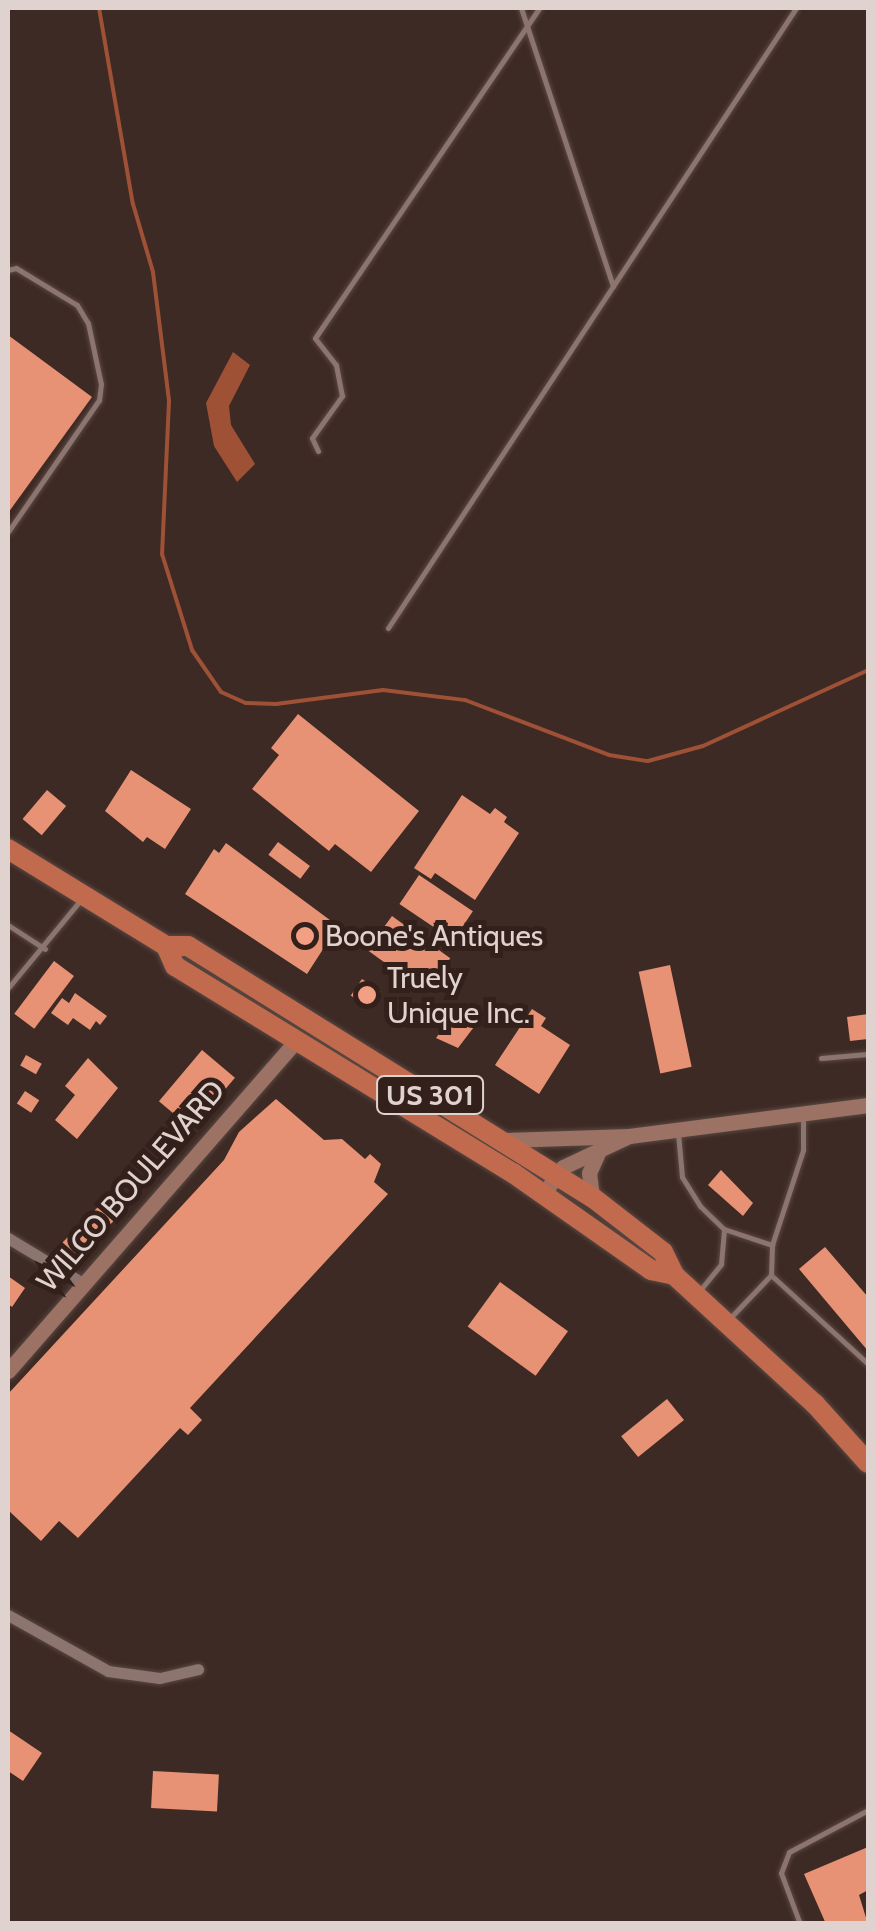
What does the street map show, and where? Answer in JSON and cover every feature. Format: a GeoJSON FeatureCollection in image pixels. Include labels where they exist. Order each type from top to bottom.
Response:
{"type":"FeatureCollection","features":[{"type":"Feature","properties":{"kind":"highway","name":"US 301"},"geometry":{"type":"LineString","coordinates":[[8,849],[166,946],[188,946],[592,1197],[663,1252],[674,1275],[866,1451]]}},
{"type":"Feature","properties":{"kind":"highway","name":"US 301"},"geometry":{"type":"LineString","coordinates":[[166,946],[175,966],[544,1194],[651,1270],[674,1275]]}},
{"type":"Feature","properties":{"kind":"street","name":"WILCO BOULEVARD"},"geometry":{"type":"LineString","coordinates":[[8,1371],[81,1282],[298,1039]]}},
{"type":"Feature","properties":{"kind":"street"},"geometry":{"type":"LineString","coordinates":[[505,1140],[629,1136],[868,1105]]}},
{"type":"Feature","properties":{"kind":"street"},"geometry":{"type":"LineString","coordinates":[[544,1194],[557,1174],[629,1136]]}},
{"type":"Feature","properties":{"kind":"street"},"geometry":{"type":"LineString","coordinates":[[592,1197],[590,1174],[599,1151]]}},
{"type":"Feature","properties":{"kind":"street"},"geometry":{"type":"LineString","coordinates":[[8,1238],[81,1282]]}},
{"type":"Feature","properties":{"kind":"street"},"geometry":{"type":"LineString","coordinates":[[8,1615],[108,1670],[166,1678],[198,1669]]}},
{"type":"Feature","properties":{"kind":"lane"},"geometry":{"type":"LineString","coordinates":[[521,8],[613,286]]}},
{"type":"Feature","properties":{"kind":"lane"},"geometry":{"type":"LineString","coordinates":[[318,450],[312,438],[342,396],[336,365],[315,338],[540,8]]}},
{"type":"Feature","properties":{"kind":"lane"},"geometry":{"type":"LineString","coordinates":[[388,628],[796,8]]}},
{"type":"Feature","properties":{"kind":"lane"},"geometry":{"type":"LineString","coordinates":[[8,270],[16,268],[77,306],[88,323],[100,384],[99,400],[8,532]]}},
{"type":"Feature","properties":{"kind":"lane"},"geometry":{"type":"LineString","coordinates":[[8,988],[45,949],[83,895]]}},
{"type":"Feature","properties":{"kind":"lane"},"geometry":{"type":"LineString","coordinates":[[8,926],[45,949]]}},
{"type":"Feature","properties":{"kind":"lane"},"geometry":{"type":"LineString","coordinates":[[821,1058],[868,1054]]}},
{"type":"Feature","properties":{"kind":"lane"},"geometry":{"type":"LineString","coordinates":[[728,1321],[770,1275],[772,1245],[803,1150],[803,1112]]}},
{"type":"Feature","properties":{"kind":"lane"},"geometry":{"type":"LineString","coordinates":[[678,1130],[682,1178],[724,1230],[772,1245]]}},
{"type":"Feature","properties":{"kind":"lane"},"geometry":{"type":"LineString","coordinates":[[697,1294],[721,1264],[724,1230]]}},
{"type":"Feature","properties":{"kind":"lane"},"geometry":{"type":"LineString","coordinates":[[770,1275],[868,1364]]}},
{"type":"Feature","properties":{"kind":"lane"},"geometry":{"type":"LineString","coordinates":[[800,1924],[782,1873],[789,1852],[868,1810]]}},
{"type":"Feature","properties":{"kind":"shaded area"},"geometry":{"type":"Polygon","coordinates":[[[233,352],[250,365],[229,406],[231,425],[255,464],[237,482],[214,446],[206,403],[233,352]]]}},
{"type":"Feature","properties":{"kind":"building"},"geometry":{"type":"Polygon","coordinates":[[[8,335],[92,397],[8,513],[8,335]]]}},
{"type":"Feature","properties":{"kind":"building"},"geometry":{"type":"Polygon","coordinates":[[[298,714],[419,811],[371,872],[335,844],[329,851],[252,789],[279,755],[271,748],[298,714]]]}},
{"type":"Feature","properties":{"kind":"building"},"geometry":{"type":"Polygon","coordinates":[[[131,770],[191,809],[165,849],[147,837],[143,842],[105,811],[131,770]]]}},
{"type":"Feature","properties":{"kind":"building"},"geometry":{"type":"Polygon","coordinates":[[[47,790],[66,806],[42,835],[23,819],[47,790]]]}},
{"type":"Feature","properties":{"kind":"building"},"geometry":{"type":"Polygon","coordinates":[[[462,795],[490,814],[495,808],[507,817],[504,822],[519,833],[475,900],[435,873],[431,879],[414,868],[462,795]]]}},
{"type":"Feature","properties":{"kind":"building"},"geometry":{"type":"Polygon","coordinates":[[[278,842],[310,866],[300,879],[268,855],[278,842]]]}},
{"type":"Feature","properties":{"kind":"building"},"geometry":{"type":"Polygon","coordinates":[[[226,843],[338,926],[307,974],[185,894],[214,849],[219,853],[226,843]]]}},
{"type":"Feature","properties":{"kind":"building"},"geometry":{"type":"Polygon","coordinates":[[[419,875],[473,911],[453,940],[399,904],[419,875]]]}},
{"type":"Feature","properties":{"kind":"building"},"geometry":{"type":"Polygon","coordinates":[[[392,916],[450,958],[426,992],[367,950],[392,916]]]}},
{"type":"Feature","properties":{"kind":"building"},"geometry":{"type":"Polygon","coordinates":[[[54,961],[74,976],[34,1029],[14,1014],[54,961]]]}},
{"type":"Feature","properties":{"kind":"building"},"geometry":{"type":"Polygon","coordinates":[[[670,965],[692,1067],[660,1073],[639,972],[670,965]]]}},
{"type":"Feature","properties":{"kind":"building"},"geometry":{"type":"Polygon","coordinates":[[[362,979],[381,992],[370,1008],[351,996],[362,979]]]}},
{"type":"Feature","properties":{"kind":"building"},"geometry":{"type":"Polygon","coordinates":[[[75,993],[107,1016],[100,1025],[96,1021],[90,1030],[73,1018],[68,1025],[51,1013],[62,998],[69,1003],[75,993]]]}},
{"type":"Feature","properties":{"kind":"building"},"geometry":{"type":"Polygon","coordinates":[[[460,1004],[480,1019],[458,1048],[436,1038],[460,1004]]]}},
{"type":"Feature","properties":{"kind":"building"},"geometry":{"type":"Polygon","coordinates":[[[532,1009],[546,1018],[541,1026],[570,1045],[539,1094],[495,1065],[532,1009]]]}},
{"type":"Feature","properties":{"kind":"building"},"geometry":{"type":"Polygon","coordinates":[[[868,1014],[868,1039],[850,1041],[847,1017],[868,1014]]]}},
{"type":"Feature","properties":{"kind":"building"},"geometry":{"type":"Polygon","coordinates":[[[202,1050],[235,1078],[192,1129],[159,1101],[202,1050]]]}},
{"type":"Feature","properties":{"kind":"building"},"geometry":{"type":"Polygon","coordinates":[[[26,1055],[42,1064],[36,1074],[20,1065],[26,1055]]]}},
{"type":"Feature","properties":{"kind":"building"},"geometry":{"type":"Polygon","coordinates":[[[88,1058],[118,1088],[77,1139],[55,1120],[75,1095],[65,1086],[88,1058]]]}},
{"type":"Feature","properties":{"kind":"building"},"geometry":{"type":"Polygon","coordinates":[[[25,1091],[39,1100],[31,1113],[17,1104],[25,1091]]]}},
{"type":"Feature","properties":{"kind":"building"},"geometry":{"type":"Polygon","coordinates":[[[276,1099],[324,1140],[342,1139],[365,1159],[370,1154],[381,1164],[374,1182],[388,1194],[190,1408],[202,1420],[188,1435],[180,1428],[78,1538],[59,1521],[41,1541],[8,1510],[8,1394],[224,1160],[239,1132],[276,1099]]]}},
{"type":"Feature","properties":{"kind":"building"},"geometry":{"type":"Polygon","coordinates":[[[721,1170],[753,1203],[743,1216],[708,1185],[721,1170]]]}},
{"type":"Feature","properties":{"kind":"building"},"geometry":{"type":"Polygon","coordinates":[[[111,1194],[126,1209],[76,1259],[61,1244],[111,1194]]]}},
{"type":"Feature","properties":{"kind":"building"},"geometry":{"type":"Polygon","coordinates":[[[825,1247],[868,1297],[868,1351],[799,1269],[825,1247]]]}},
{"type":"Feature","properties":{"kind":"building"},"geometry":{"type":"Polygon","coordinates":[[[8,1276],[25,1288],[12,1307],[8,1304],[8,1276]]]}},
{"type":"Feature","properties":{"kind":"building"},"geometry":{"type":"Polygon","coordinates":[[[500,1282],[568,1331],[536,1376],[468,1326],[500,1282]]]}},
{"type":"Feature","properties":{"kind":"building"},"geometry":{"type":"Polygon","coordinates":[[[667,1399],[684,1420],[638,1457],[621,1436],[667,1399]]]}},
{"type":"Feature","properties":{"kind":"building"},"geometry":{"type":"Polygon","coordinates":[[[8,1730],[42,1753],[23,1781],[8,1771],[8,1730]]]}},
{"type":"Feature","properties":{"kind":"building"},"geometry":{"type":"Polygon","coordinates":[[[153,1771],[219,1774],[217,1811],[151,1808],[153,1771]]]}},
{"type":"Feature","properties":{"kind":"building"},"geometry":{"type":"Polygon","coordinates":[[[868,1847],[868,1890],[859,1895],[868,1924],[826,1924],[804,1874],[868,1847]]]}},
{"type":"Feature","properties":{"kind":"waterway"},"geometry":{"type":"LineString","coordinates":[[99,8],[133,204],[153,272],[169,401],[162,554],[192,650],[221,692],[246,703],[276,704],[383,690],[465,700],[609,755],[648,761],[703,746],[868,670]]}},
{"type":"Feature","properties":{"kind":"place","name":"Boone's Antiques"},"geometry":{"type":"Point","coordinates":[305,936]}},
{"type":"Feature","properties":{"kind":"place","name":"Truely Unique Inc."},"geometry":{"type":"Point","coordinates":[367,995]}}]}
